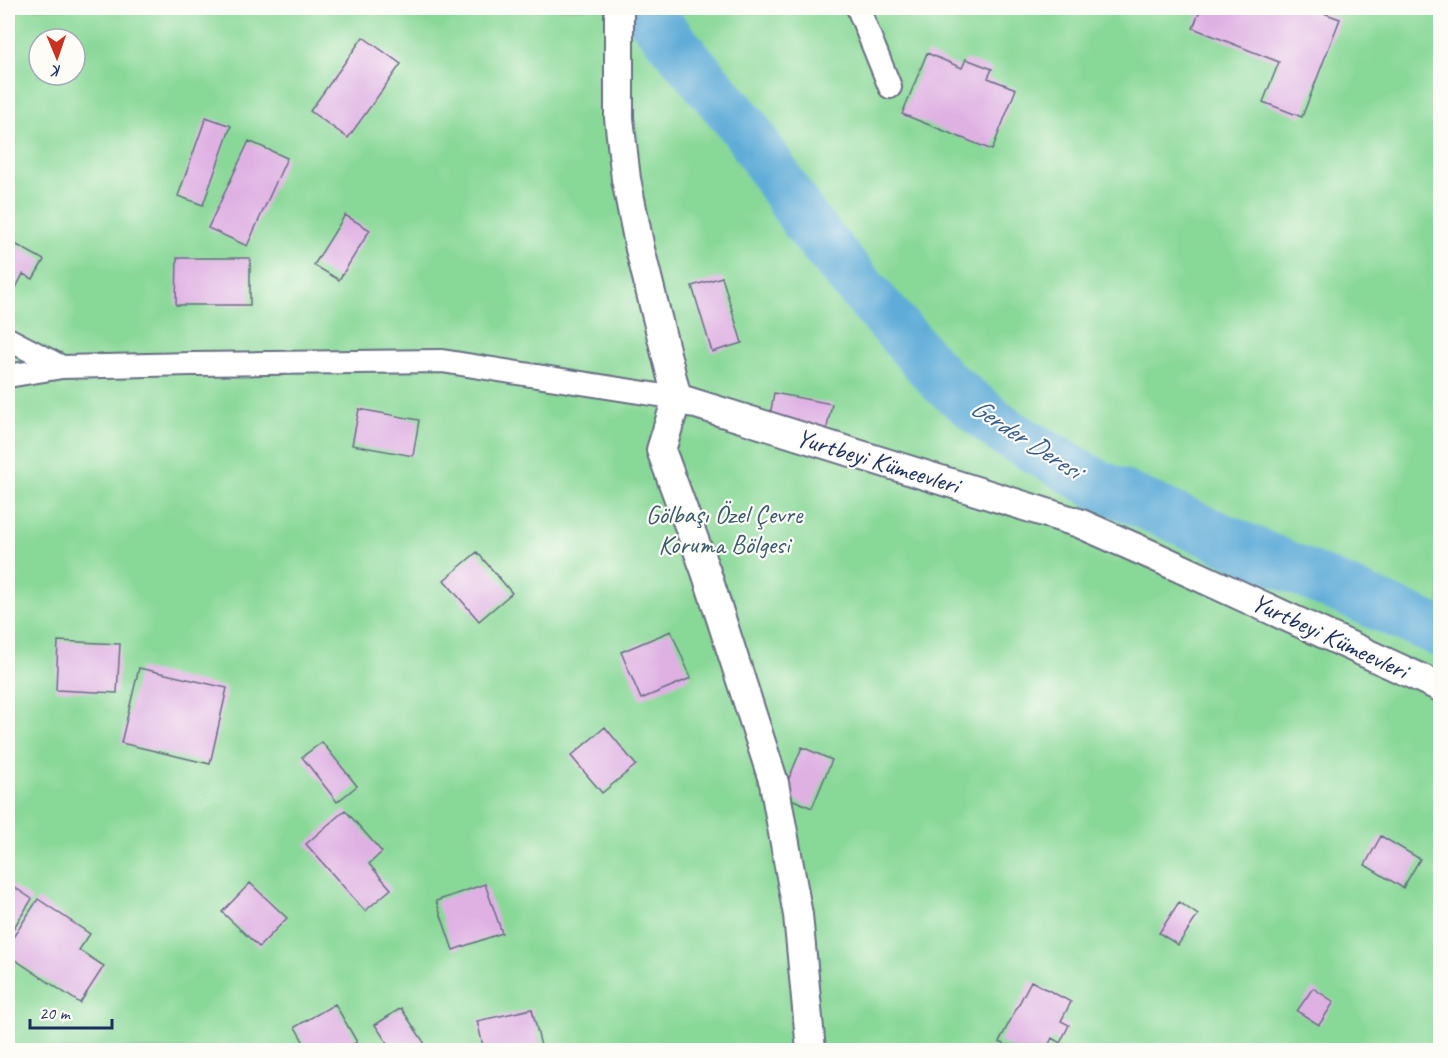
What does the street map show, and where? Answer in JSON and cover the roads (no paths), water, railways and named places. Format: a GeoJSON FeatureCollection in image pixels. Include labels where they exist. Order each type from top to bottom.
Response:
{"type":"FeatureCollection","features":[{"type":"Feature","properties":{"kind":"street"},"geometry":{"type":"LineString","coordinates":[[618,8],[619,118],[626,179],[640,249],[677,398],[661,450],[706,572],[774,783],[798,915],[811,1050]]}},
{"type":"Feature","properties":{"kind":"street"},"geometry":{"type":"LineString","coordinates":[[858,8],[890,87]]}},
{"type":"Feature","properties":{"kind":"street"},"geometry":{"type":"LineString","coordinates":[[8,339],[62,367]]}},
{"type":"Feature","properties":{"kind":"street"},"geometry":{"type":"LineString","coordinates":[[8,376],[62,367],[442,362],[677,398]]}},
{"type":"Feature","properties":{"kind":"street","name":"Yurtbeyi Kümeevleri"},"geometry":{"type":"LineString","coordinates":[[677,398],[1079,523],[1440,687]]}},
{"type":"Feature","properties":{"kind":"waterway","name":"Gerder Deresi"},"geometry":{"type":"LineString","coordinates":[[652,18],[745,128],[806,222],[854,280],[943,381],[1006,432],[1095,483],[1440,632]]}},
{"type":"Feature","properties":{"kind":"park label","name":"Gölbaşı Özel Çevre Koruma Bölgesi"},"geometry":{"type":"Point","coordinates":[724,529]}}]}
